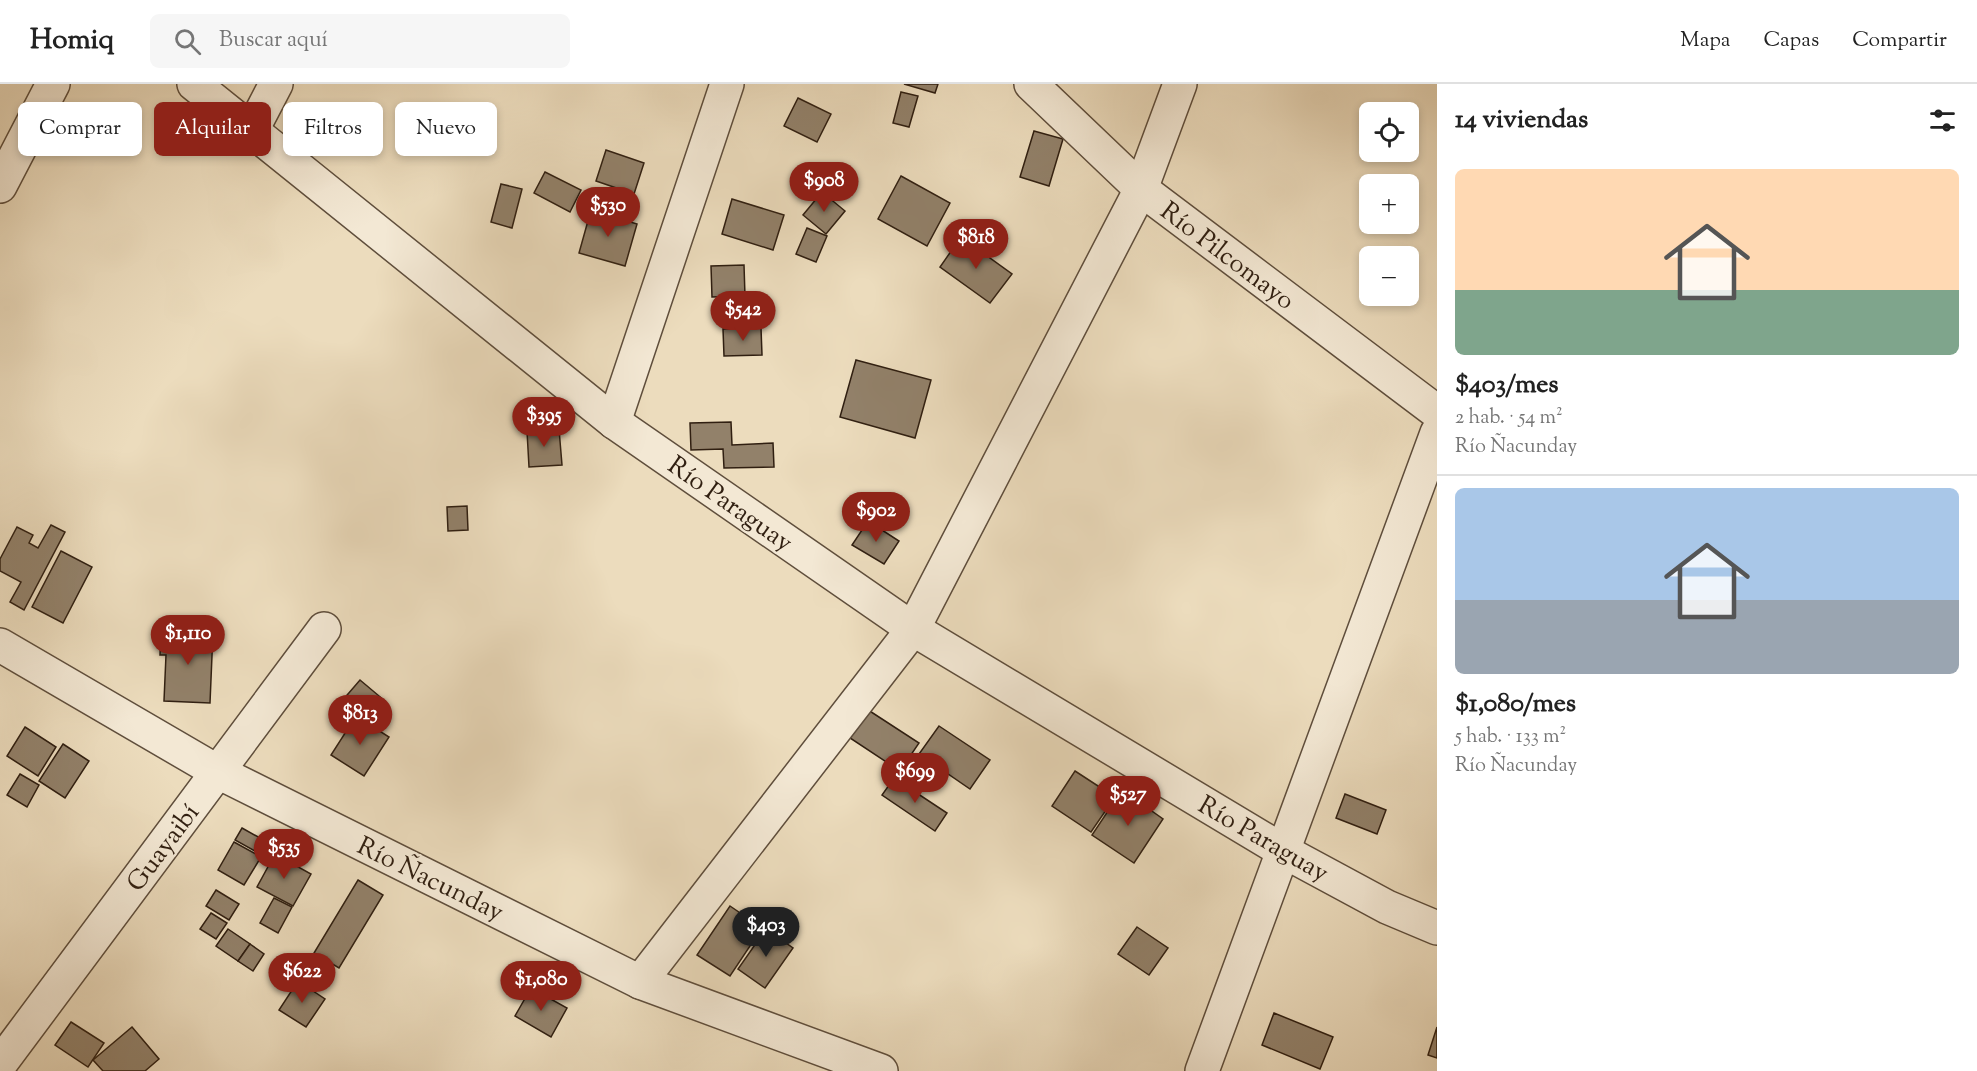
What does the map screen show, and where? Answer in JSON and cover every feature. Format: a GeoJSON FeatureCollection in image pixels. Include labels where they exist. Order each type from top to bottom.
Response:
{"type":"FeatureCollection","features":[{"type":"Feature","properties":{"kind":"street"},"geometry":{"type":"LineString","coordinates":[[0,186],[53,84]]}},
{"type":"Feature","properties":{"kind":"street","name":"Río Paraguay"},"geometry":{"type":"LineString","coordinates":[[194,84],[215,102]]}},
{"type":"Feature","properties":{"kind":"street"},"geometry":{"type":"LineString","coordinates":[[267,102],[276,84]]}},
{"type":"Feature","properties":{"kind":"street"},"geometry":{"type":"LineString","coordinates":[[614,422],[727,84]]}},
{"type":"Feature","properties":{"kind":"street","name":"Río Pilcomayo"},"geometry":{"type":"LineString","coordinates":[[1031,84],[1141,189],[1437,412]]}},
{"type":"Feature","properties":{"kind":"street"},"geometry":{"type":"LineString","coordinates":[[640,982],[913,629],[1141,189],[1180,84]]}},
{"type":"Feature","properties":{"kind":"street","name":"Río Paraguay"},"geometry":{"type":"LineString","coordinates":[[271,148],[614,422],[913,629],[1285,852],[1387,907],[1437,928]]}},
{"type":"Feature","properties":{"kind":"street"},"geometry":{"type":"LineString","coordinates":[[1202,1071],[1285,852],[1437,433]]}},
{"type":"Feature","properties":{"kind":"street","name":"Guayaibí"},"geometry":{"type":"LineString","coordinates":[[0,1064],[324,629]]}},
{"type":"Feature","properties":{"kind":"street","name":"Río Ñacunday"},"geometry":{"type":"LineString","coordinates":[[0,645],[218,772],[640,982],[881,1071]]}},
{"type":"Feature","properties":{"kind":"building"},"geometry":{"type":"Polygon","coordinates":[[[904,84],[938,84],[935,93],[904,84]]]}},
{"type":"Feature","properties":{"kind":"building"},"geometry":{"type":"Polygon","coordinates":[[[901,92],[918,96],[909,127],[893,123],[901,92]]]}},
{"type":"Feature","properties":{"kind":"building"},"geometry":{"type":"Polygon","coordinates":[[[798,98],[831,114],[817,142],[784,126],[798,98]]]}},
{"type":"Feature","properties":{"kind":"building"},"geometry":{"type":"Polygon","coordinates":[[[1034,131],[1063,139],[1049,186],[1020,177],[1034,131]]]}},
{"type":"Feature","properties":{"kind":"building"},"geometry":{"type":"Polygon","coordinates":[[[606,150],[644,163],[634,194],[596,181],[606,150]]]}},
{"type":"Feature","properties":{"kind":"building"},"geometry":{"type":"Polygon","coordinates":[[[545,172],[581,190],[570,212],[534,193],[545,172]]]}},
{"type":"Feature","properties":{"kind":"building"},"geometry":{"type":"Polygon","coordinates":[[[901,176],[950,203],[927,246],[878,219],[901,176]]]}},
{"type":"Feature","properties":{"kind":"building"},"geometry":{"type":"Polygon","coordinates":[[[501,184],[522,189],[512,228],[491,222],[501,184]]]}},
{"type":"Feature","properties":{"kind":"building"},"geometry":{"type":"Polygon","coordinates":[[[822,192],[845,211],[826,234],[803,215],[822,192]]]}},
{"type":"Feature","properties":{"kind":"building"},"geometry":{"type":"Polygon","coordinates":[[[732,199],[784,215],[773,250],[722,234],[732,199]]]}},
{"type":"Feature","properties":{"kind":"building"},"geometry":{"type":"Polygon","coordinates":[[[591,210],[637,224],[625,266],[579,253],[591,210]]]}},
{"type":"Feature","properties":{"kind":"building"},"geometry":{"type":"Polygon","coordinates":[[[807,228],[827,236],[816,262],[796,254],[807,228]]]}},
{"type":"Feature","properties":{"kind":"building"},"geometry":{"type":"Polygon","coordinates":[[[961,237],[1012,274],[990,303],[940,267],[961,237]]]}},
{"type":"Feature","properties":{"kind":"building"},"geometry":{"type":"Polygon","coordinates":[[[744,265],[745,296],[712,297],[711,266],[744,265]]]}},
{"type":"Feature","properties":{"kind":"building"},"geometry":{"type":"Polygon","coordinates":[[[761,328],[762,355],[724,356],[723,329],[761,328]]]}},
{"type":"Feature","properties":{"kind":"building"},"geometry":{"type":"Polygon","coordinates":[[[856,360],[931,380],[915,438],[840,417],[856,360]]]}},
{"type":"Feature","properties":{"kind":"building"},"geometry":{"type":"Polygon","coordinates":[[[731,422],[732,445],[773,443],[774,467],[724,468],[723,449],[691,450],[690,423],[731,422]]]}},
{"type":"Feature","properties":{"kind":"building"},"geometry":{"type":"Polygon","coordinates":[[[559,429],[562,465],[529,467],[527,431],[559,429]]]}},
{"type":"Feature","properties":{"kind":"building"},"geometry":{"type":"Polygon","coordinates":[[[467,506],[468,530],[448,531],[447,507],[467,506]]]}},
{"type":"Feature","properties":{"kind":"building"},"geometry":{"type":"Polygon","coordinates":[[[868,521],[899,541],[884,564],[852,545],[868,521]]]}},
{"type":"Feature","properties":{"kind":"building"},"geometry":{"type":"Polygon","coordinates":[[[51,525],[65,532],[24,610],[10,602],[21,582],[0,571],[0,559],[17,527],[33,535],[29,543],[38,548],[51,525]]]}},
{"type":"Feature","properties":{"kind":"building"},"geometry":{"type":"Polygon","coordinates":[[[61,551],[92,567],[63,623],[32,607],[61,551]]]}},
{"type":"Feature","properties":{"kind":"building"},"geometry":{"type":"Polygon","coordinates":[[[161,631],[213,632],[210,703],[164,701],[166,655],[160,655],[161,631]]]}},
{"type":"Feature","properties":{"kind":"building"},"geometry":{"type":"Polygon","coordinates":[[[360,680],[385,701],[368,722],[342,701],[360,680]]]}},
{"type":"Feature","properties":{"kind":"building"},"geometry":{"type":"Polygon","coordinates":[[[862,706],[919,743],[900,771],[844,734],[862,706]]]}},
{"type":"Feature","properties":{"kind":"building"},"geometry":{"type":"Polygon","coordinates":[[[356,716],[389,737],[364,776],[331,755],[356,716]]]}},
{"type":"Feature","properties":{"kind":"building"},"geometry":{"type":"Polygon","coordinates":[[[939,726],[990,760],[970,789],[919,754],[939,726]]]}},
{"type":"Feature","properties":{"kind":"building"},"geometry":{"type":"Polygon","coordinates":[[[25,727],[56,747],[38,776],[7,756],[25,727]]]}},
{"type":"Feature","properties":{"kind":"building"},"geometry":{"type":"Polygon","coordinates":[[[63,744],[89,761],[65,798],[39,781],[63,744]]]}},
{"type":"Feature","properties":{"kind":"building"},"geometry":{"type":"Polygon","coordinates":[[[1075,771],[1115,797],[1091,832],[1052,806],[1075,771]]]}},
{"type":"Feature","properties":{"kind":"building"},"geometry":{"type":"Polygon","coordinates":[[[20,774],[39,785],[27,807],[7,795],[20,774]]]}},
{"type":"Feature","properties":{"kind":"building"},"geometry":{"type":"Polygon","coordinates":[[[894,778],[947,813],[935,831],[882,795],[894,778]]]}},
{"type":"Feature","properties":{"kind":"building"},"geometry":{"type":"Polygon","coordinates":[[[1122,790],[1163,819],[1134,863],[1092,835],[1122,790]]]}},
{"type":"Feature","properties":{"kind":"building"},"geometry":{"type":"Polygon","coordinates":[[[1345,794],[1386,810],[1377,834],[1336,818],[1345,794]]]}},
{"type":"Feature","properties":{"kind":"building"},"geometry":{"type":"Polygon","coordinates":[[[242,828],[269,843],[262,855],[235,840],[242,828]]]}},
{"type":"Feature","properties":{"kind":"building"},"geometry":{"type":"Polygon","coordinates":[[[234,842],[261,857],[244,885],[218,870],[234,842]]]}},
{"type":"Feature","properties":{"kind":"building"},"geometry":{"type":"Polygon","coordinates":[[[275,854],[311,874],[293,906],[257,887],[275,854]]]}},
{"type":"Feature","properties":{"kind":"building"},"geometry":{"type":"Polygon","coordinates":[[[358,880],[383,895],[339,968],[314,953],[358,880]]]}},
{"type":"Feature","properties":{"kind":"building"},"geometry":{"type":"Polygon","coordinates":[[[216,890],[239,904],[229,920],[206,906],[216,890]]]}},
{"type":"Feature","properties":{"kind":"building"},"geometry":{"type":"Polygon","coordinates":[[[274,898],[292,907],[278,933],[260,923],[274,898]]]}},
{"type":"Feature","properties":{"kind":"building"},"geometry":{"type":"Polygon","coordinates":[[[730,906],[762,928],[730,976],[697,955],[730,906]]]}},
{"type":"Feature","properties":{"kind":"building"},"geometry":{"type":"Polygon","coordinates":[[[211,913],[227,923],[216,939],[200,929],[211,913]]]}},
{"type":"Feature","properties":{"kind":"building"},"geometry":{"type":"Polygon","coordinates":[[[1137,927],[1168,948],[1149,975],[1118,954],[1137,927]]]}},
{"type":"Feature","properties":{"kind":"building"},"geometry":{"type":"Polygon","coordinates":[[[228,929],[250,944],[238,961],[216,946],[228,929]]]}},
{"type":"Feature","properties":{"kind":"building"},"geometry":{"type":"Polygon","coordinates":[[[766,929],[793,948],[765,988],[738,969],[766,929]]]}},
{"type":"Feature","properties":{"kind":"building"},"geometry":{"type":"Polygon","coordinates":[[[250,944],[264,954],[253,971],[238,961],[250,944]]]}},
{"type":"Feature","properties":{"kind":"building"},"geometry":{"type":"Polygon","coordinates":[[[298,981],[325,999],[306,1027],[279,1010],[298,981]]]}},
{"type":"Feature","properties":{"kind":"building"},"geometry":{"type":"Polygon","coordinates":[[[531,988],[567,1008],[551,1037],[515,1016],[531,988]]]}},
{"type":"Feature","properties":{"kind":"building"},"geometry":{"type":"Polygon","coordinates":[[[1274,1013],[1333,1037],[1320,1069],[1262,1045],[1274,1013]]]}},
{"type":"Feature","properties":{"kind":"building"},"geometry":{"type":"Polygon","coordinates":[[[71,1022],[104,1043],[88,1067],[55,1045],[71,1022]]]}},
{"type":"Feature","properties":{"kind":"building"},"geometry":{"type":"Polygon","coordinates":[[[132,1027],[159,1059],[145,1071],[103,1071],[93,1060],[132,1027]]]}},
{"type":"Feature","properties":{"kind":"building"},"geometry":{"type":"Polygon","coordinates":[[[1437,1027],[1437,1058],[1428,1055],[1437,1027]]]}}]}
